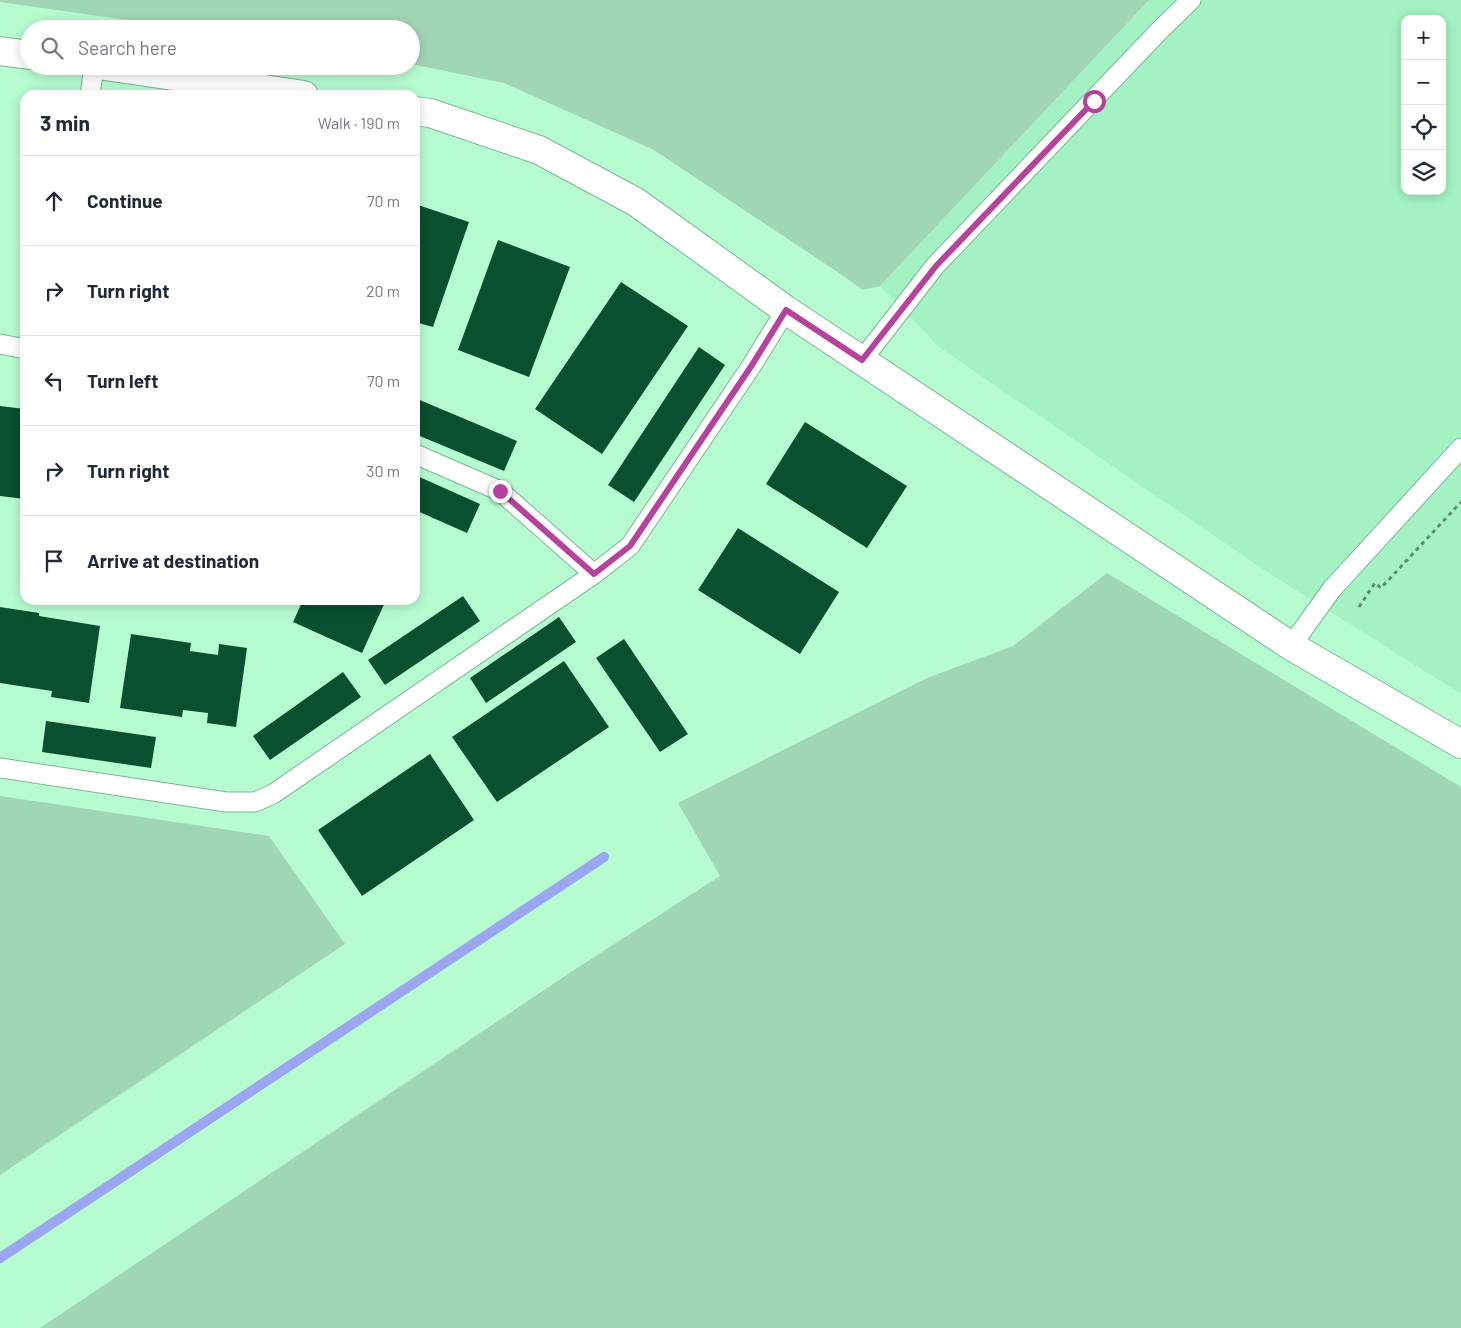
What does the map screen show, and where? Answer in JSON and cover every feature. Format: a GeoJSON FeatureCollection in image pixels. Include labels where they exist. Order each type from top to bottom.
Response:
{"type":"FeatureCollection","features":[{"type":"Feature","properties":{"kind":"street"},"geometry":{"type":"LineString","coordinates":[[0,51],[20,54]]}},
{"type":"Feature","properties":{"kind":"street"},"geometry":{"type":"LineString","coordinates":[[167,75],[270,90]]}},
{"type":"Feature","properties":{"kind":"street"},"geometry":{"type":"LineString","coordinates":[[420,112],[430,113],[539,150],[636,202],[786,310],[1291,646],[1461,744]]}},
{"type":"Feature","properties":{"kind":"lane"},"geometry":{"type":"LineString","coordinates":[[862,360],[936,266],[1160,30],[1191,0]]}},
{"type":"Feature","properties":{"kind":"lane"},"geometry":{"type":"LineString","coordinates":[[91,90],[93,75]]}},
{"type":"Feature","properties":{"kind":"lane"},"geometry":{"type":"LineString","coordinates":[[0,768],[226,802],[255,802],[273,794],[594,574],[630,546],[752,365],[786,310]]}},
{"type":"Feature","properties":{"kind":"lane"},"geometry":{"type":"LineString","coordinates":[[0,344],[20,348]]}},
{"type":"Feature","properties":{"kind":"lane"},"geometry":{"type":"LineString","coordinates":[[1291,646],[1332,589],[1461,448]]}},
{"type":"Feature","properties":{"kind":"lane"},"geometry":{"type":"LineString","coordinates":[[420,456],[500,491],[594,574]]}},
{"type":"Feature","properties":{"kind":"path"},"geometry":{"type":"LineString","coordinates":[[1359,607],[1375,584],[1381,588],[1461,502]]}},
{"type":"Feature","properties":{"kind":"shaded area"},"geometry":{"type":"Polygon","coordinates":[[[0,0],[1149,0],[880,286],[863,290],[654,150],[504,83],[420,66],[420,20],[127,20],[0,2],[0,0]]]}},
{"type":"Feature","properties":{"kind":"shaded area"},"geometry":{"type":"Polygon","coordinates":[[[1149,0],[1461,0],[1461,694],[1264,570],[939,347],[880,286],[1149,0]]]}},
{"type":"Feature","properties":{"kind":"shaded area"},"geometry":{"type":"Polygon","coordinates":[[[1107,573],[1461,787],[1461,1328],[40,1328],[574,970],[720,876],[678,803],[927,678],[1013,646],[1107,573]]]}},
{"type":"Feature","properties":{"kind":"shaded area"},"geometry":{"type":"Polygon","coordinates":[[[0,796],[269,836],[345,944],[0,1175],[0,796]]]}},
{"type":"Feature","properties":{"kind":"building"},"geometry":{"type":"Polygon","coordinates":[[[420,206],[469,222],[433,327],[420,323],[420,206]]]}},
{"type":"Feature","properties":{"kind":"building"},"geometry":{"type":"Polygon","coordinates":[[[498,240],[570,267],[529,377],[458,350],[498,240]]]}},
{"type":"Feature","properties":{"kind":"building"},"geometry":{"type":"Polygon","coordinates":[[[621,282],[688,326],[602,454],[535,409],[621,282]]]}},
{"type":"Feature","properties":{"kind":"building"},"geometry":{"type":"Polygon","coordinates":[[[699,347],[725,365],[634,502],[608,485],[699,347]]]}},
{"type":"Feature","properties":{"kind":"building"},"geometry":{"type":"Polygon","coordinates":[[[420,400],[517,441],[504,471],[420,436],[420,400]]]}},
{"type":"Feature","properties":{"kind":"building"},"geometry":{"type":"Polygon","coordinates":[[[0,406],[20,408],[20,498],[0,496],[0,406]]]}},
{"type":"Feature","properties":{"kind":"building"},"geometry":{"type":"Polygon","coordinates":[[[805,422],[907,486],[867,548],[766,484],[805,422]]]}},
{"type":"Feature","properties":{"kind":"building"},"geometry":{"type":"Polygon","coordinates":[[[420,477],[480,504],[467,533],[420,512],[420,477]]]}},
{"type":"Feature","properties":{"kind":"building"},"geometry":{"type":"Polygon","coordinates":[[[738,528],[839,592],[800,654],[698,590],[738,528]]]}},
{"type":"Feature","properties":{"kind":"building"},"geometry":{"type":"Polygon","coordinates":[[[463,596],[480,621],[385,685],[368,660],[463,596]]]}},
{"type":"Feature","properties":{"kind":"building"},"geometry":{"type":"Polygon","coordinates":[[[301,605],[384,605],[362,653],[293,622],[301,605]]]}},
{"type":"Feature","properties":{"kind":"building"},"geometry":{"type":"Polygon","coordinates":[[[0,607],[39,613],[39,616],[100,626],[89,703],[51,697],[52,691],[0,683],[0,607]]]}},
{"type":"Feature","properties":{"kind":"building"},"geometry":{"type":"Polygon","coordinates":[[[559,617],[576,642],[486,703],[470,678],[559,617]]]}},
{"type":"Feature","properties":{"kind":"building"},"geometry":{"type":"Polygon","coordinates":[[[131,634],[191,643],[190,651],[218,655],[219,644],[247,648],[236,727],[207,723],[208,713],[183,710],[182,717],[120,708],[131,634]]]}},
{"type":"Feature","properties":{"kind":"building"},"geometry":{"type":"Polygon","coordinates":[[[624,639],[688,734],[660,752],[596,658],[624,639]]]}},
{"type":"Feature","properties":{"kind":"building"},"geometry":{"type":"Polygon","coordinates":[[[564,661],[609,727],[497,802],[452,737],[564,661]]]}},
{"type":"Feature","properties":{"kind":"building"},"geometry":{"type":"Polygon","coordinates":[[[343,672],[361,697],[270,760],[253,736],[343,672]]]}},
{"type":"Feature","properties":{"kind":"building"},"geometry":{"type":"Polygon","coordinates":[[[46,721],[156,737],[151,768],[42,752],[46,721]]]}},
{"type":"Feature","properties":{"kind":"building"},"geometry":{"type":"Polygon","coordinates":[[[430,754],[474,820],[362,896],[318,830],[430,754]]]}},
{"type":"Feature","properties":{"kind":"waterway"},"geometry":{"type":"LineString","coordinates":[[0,1258],[604,857]]}},
{"type":"Feature","properties":{"kind":"route"},"geometry":{"type":"LineString","coordinates":[[500,491],[594,574],[630,546],[752,365],[786,310],[862,360],[936,266],[1094,101]]}}]}
